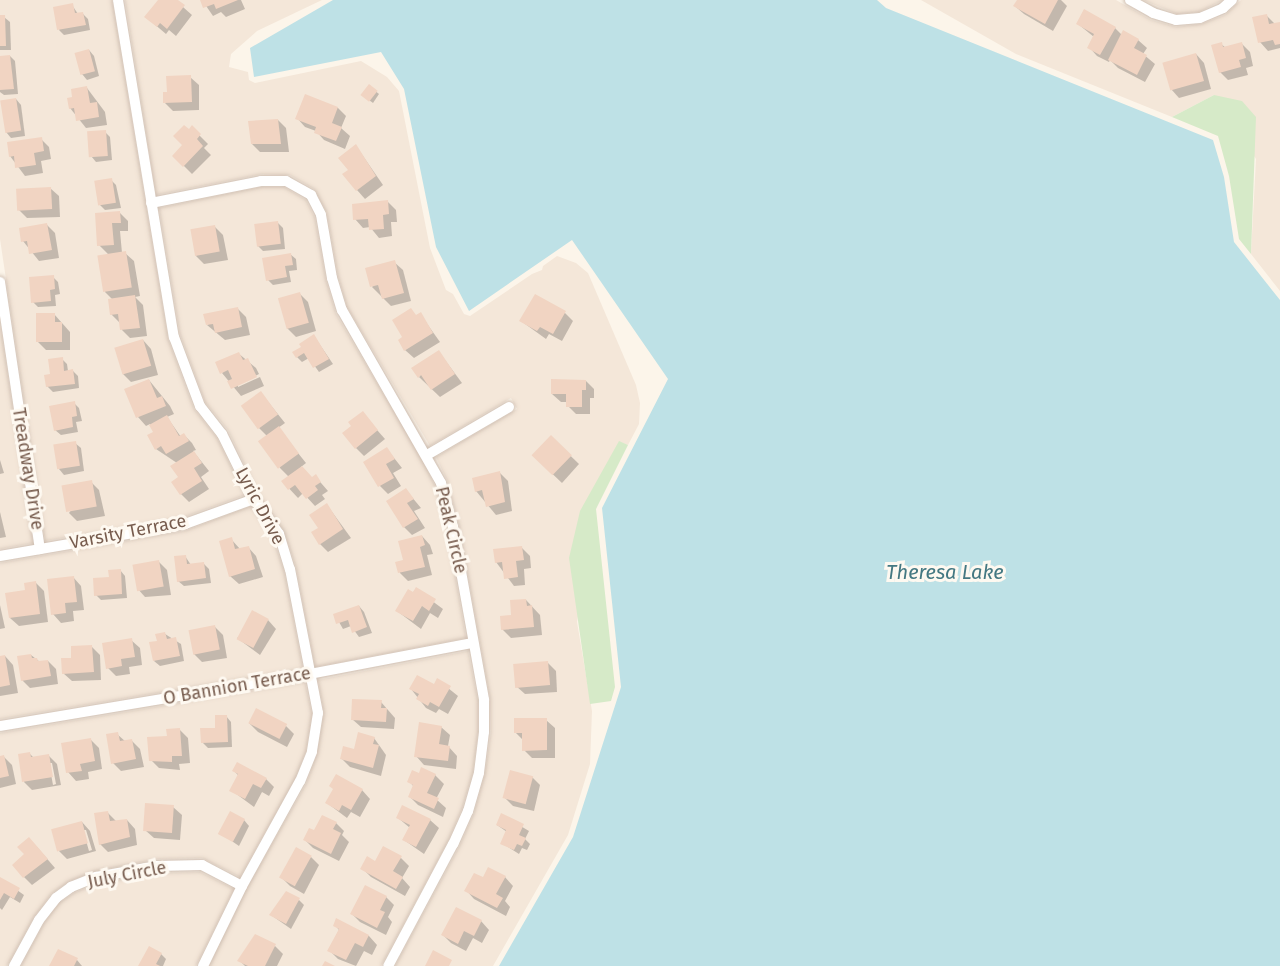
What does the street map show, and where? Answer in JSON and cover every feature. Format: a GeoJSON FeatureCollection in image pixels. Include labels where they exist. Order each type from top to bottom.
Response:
{"type":"FeatureCollection","features":[{"type":"Feature","properties":{"kind":"street","name":"Lyric Drive"},"geometry":{"type":"LineString","coordinates":[[118,0],[174,337],[200,406],[222,434],[254,499],[279,534],[290,569],[318,713],[312,752],[300,782],[242,886],[203,966]]}},
{"type":"Feature","properties":{"kind":"street"},"geometry":{"type":"LineString","coordinates":[[1130,0],[1153,13],[1176,20],[1200,18],[1223,8],[1232,0]]}},
{"type":"Feature","properties":{"kind":"street","name":"Peak Circle"},"geometry":{"type":"LineString","coordinates":[[151,203],[261,180],[286,180],[311,195],[321,215],[332,278],[342,310],[441,483],[453,527],[484,700],[484,732],[479,773],[468,811],[453,844],[388,966]]}},
{"type":"Feature","properties":{"kind":"street","name":"Treadway Drive"},"geometry":{"type":"LineString","coordinates":[[0,282],[40,549]]}},
{"type":"Feature","properties":{"kind":"street"},"geometry":{"type":"LineString","coordinates":[[427,455],[509,407]]}},
{"type":"Feature","properties":{"kind":"street","name":"Varsity Terrace"},"geometry":{"type":"LineString","coordinates":[[0,556],[185,524],[254,499]]}},
{"type":"Feature","properties":{"kind":"street","name":"O Bannion Terrace"},"geometry":{"type":"LineString","coordinates":[[0,726],[310,674],[473,643]]}},
{"type":"Feature","properties":{"kind":"street","name":"July Circle"},"geometry":{"type":"LineString","coordinates":[[14,966],[39,920],[56,898],[71,887],[96,877],[157,866],[202,865],[242,886]]}},
{"type":"Feature","properties":{"kind":"shaded area"},"geometry":{"type":"Polygon","coordinates":[[[0,0],[112,0],[168,339],[194,409],[217,438],[245,495],[184,517],[45,541],[0,239],[0,0]]]}},
{"type":"Feature","properties":{"kind":"shaded area"},"geometry":{"type":"Polygon","coordinates":[[[125,0],[322,0],[257,31],[231,54],[229,67],[248,72],[249,80],[255,83],[361,61],[387,77],[399,91],[430,248],[446,290],[453,294],[464,314],[470,316],[532,274],[542,270],[543,266],[557,256],[576,263],[588,273],[636,385],[640,403],[639,424],[628,445],[619,442],[602,474],[577,622],[592,711],[590,764],[568,835],[493,966],[395,966],[459,847],[474,813],[485,773],[491,732],[490,698],[459,525],[447,480],[436,457],[517,409],[511,398],[430,446],[347,307],[338,276],[327,213],[314,189],[290,175],[262,174],[156,195],[125,0]]]}},
{"type":"Feature","properties":{"kind":"shaded area"},"geometry":{"type":"Polygon","coordinates":[[[921,0],[1116,0],[1151,20],[1176,27],[1201,24],[1225,15],[1241,0],[1280,0],[1280,291],[1251,254],[1256,159],[1214,95],[1172,117],[1016,54],[921,0]]]}},
{"type":"Feature","properties":{"kind":"shaded area"},"geometry":{"type":"Polygon","coordinates":[[[1143,0],[1223,0],[1199,12],[1177,14],[1143,0]]]}},
{"type":"Feature","properties":{"kind":"shaded area"},"geometry":{"type":"Polygon","coordinates":[[[261,187],[284,187],[306,200],[315,218],[326,280],[336,314],[422,459],[435,486],[447,529],[466,638],[315,667],[296,567],[284,531],[259,495],[228,430],[205,402],[180,334],[159,208],[261,187]]]}},
{"type":"Feature","properties":{"kind":"shaded area"},"geometry":{"type":"Polygon","coordinates":[[[0,324],[33,543],[0,549],[0,324]]]}},
{"type":"Feature","properties":{"kind":"shaded area"},"geometry":{"type":"Polygon","coordinates":[[[251,506],[273,538],[284,571],[303,669],[0,719],[0,563],[185,531],[251,506]]]}},
{"type":"Feature","properties":{"kind":"shaded area"},"geometry":{"type":"Polygon","coordinates":[[[468,651],[478,701],[478,732],[473,772],[462,809],[448,841],[381,966],[209,966],[247,888],[306,784],[317,754],[324,713],[318,680],[468,651]]]}},
{"type":"Feature","properties":{"kind":"shaded area"},"geometry":{"type":"Polygon","coordinates":[[[305,682],[312,714],[306,751],[295,779],[240,877],[202,858],[158,859],[95,871],[70,881],[52,893],[34,917],[7,966],[0,966],[0,733],[305,682]]]}},
{"type":"Feature","properties":{"kind":"shaded area"},"geometry":{"type":"Polygon","coordinates":[[[200,872],[234,889],[196,966],[21,966],[44,923],[59,903],[74,893],[97,883],[157,873],[200,872]]]}},
{"type":"Feature","properties":{"kind":"green space"},"geometry":{"type":"Polygon","coordinates":[[[1214,95],[1242,101],[1256,117],[1251,254],[1239,239],[1229,176],[1218,136],[1172,117],[1214,95]]]}},
{"type":"Feature","properties":{"kind":"green space"},"geometry":{"type":"Polygon","coordinates":[[[619,441],[628,445],[596,509],[615,687],[611,701],[590,704],[569,558],[580,511],[619,441]]]}},
{"type":"Feature","properties":{"kind":"water","name":"Theresa Lake"},"geometry":{"type":"Polygon","coordinates":[[[333,0],[877,0],[886,8],[1213,140],[1224,177],[1234,242],[1280,300],[1280,966],[499,966],[573,837],[621,687],[602,508],[668,379],[572,240],[469,311],[436,247],[404,89],[381,52],[254,77],[250,48],[333,0]]]}},
{"type":"Feature","properties":{"kind":"building"},"geometry":{"type":"Polygon","coordinates":[[[158,0],[178,0],[185,5],[167,29],[160,23],[157,27],[144,17],[158,0]]]}},
{"type":"Feature","properties":{"kind":"building"},"geometry":{"type":"Polygon","coordinates":[[[200,0],[238,0],[216,9],[214,4],[203,8],[200,0]]]}},
{"type":"Feature","properties":{"kind":"building"},"geometry":{"type":"Polygon","coordinates":[[[1017,0],[1058,0],[1045,24],[1013,6],[1017,0]]]}},
{"type":"Feature","properties":{"kind":"building"},"geometry":{"type":"Polygon","coordinates":[[[73,3],[75,13],[83,12],[86,25],[57,30],[53,7],[73,3]]]}},
{"type":"Feature","properties":{"kind":"building"},"geometry":{"type":"Polygon","coordinates":[[[1084,9],[1116,27],[1100,55],[1087,48],[1094,34],[1076,24],[1084,9]]]}},
{"type":"Feature","properties":{"kind":"building"},"geometry":{"type":"Polygon","coordinates":[[[1267,14],[1269,24],[1280,22],[1280,44],[1275,45],[1273,40],[1258,43],[1252,17],[1267,14]]]}},
{"type":"Feature","properties":{"kind":"building"},"geometry":{"type":"Polygon","coordinates":[[[0,15],[5,15],[6,46],[0,46],[0,15]]]}},
{"type":"Feature","properties":{"kind":"building"},"geometry":{"type":"Polygon","coordinates":[[[1123,30],[1139,39],[1134,48],[1147,55],[1137,75],[1108,60],[1123,30]]]}},
{"type":"Feature","properties":{"kind":"building"},"geometry":{"type":"Polygon","coordinates":[[[1222,42],[1223,47],[1242,42],[1246,58],[1239,60],[1241,67],[1219,73],[1211,45],[1222,42]]]}},
{"type":"Feature","properties":{"kind":"building"},"geometry":{"type":"Polygon","coordinates":[[[89,49],[95,71],[80,75],[75,53],[89,49]]]}},
{"type":"Feature","properties":{"kind":"building"},"geometry":{"type":"Polygon","coordinates":[[[1196,53],[1204,81],[1170,91],[1162,63],[1196,53]]]}},
{"type":"Feature","properties":{"kind":"building"},"geometry":{"type":"Polygon","coordinates":[[[10,55],[14,89],[0,90],[0,56],[10,55]]]}},
{"type":"Feature","properties":{"kind":"building"},"geometry":{"type":"Polygon","coordinates":[[[191,75],[192,102],[163,103],[163,92],[167,92],[166,76],[191,75]]]}},
{"type":"Feature","properties":{"kind":"building"},"geometry":{"type":"Polygon","coordinates":[[[369,84],[378,91],[369,102],[360,95],[369,84]]]}},
{"type":"Feature","properties":{"kind":"building"},"geometry":{"type":"Polygon","coordinates":[[[87,86],[90,103],[97,102],[99,117],[76,121],[74,108],[69,109],[67,98],[72,97],[71,89],[87,86]]]}},
{"type":"Feature","properties":{"kind":"building"},"geometry":{"type":"Polygon","coordinates":[[[305,94],[338,107],[332,123],[342,127],[336,141],[314,133],[316,127],[295,119],[305,94]]]}},
{"type":"Feature","properties":{"kind":"building"},"geometry":{"type":"Polygon","coordinates":[[[16,98],[21,131],[5,133],[0,101],[16,98]]]}},
{"type":"Feature","properties":{"kind":"building"},"geometry":{"type":"Polygon","coordinates":[[[278,119],[281,144],[251,144],[248,121],[278,119]]]}},
{"type":"Feature","properties":{"kind":"building"},"geometry":{"type":"Polygon","coordinates":[[[184,125],[189,129],[192,125],[201,134],[197,139],[203,146],[183,167],[172,156],[182,145],[173,136],[184,125]]]}},
{"type":"Feature","properties":{"kind":"building"},"geometry":{"type":"Polygon","coordinates":[[[106,130],[108,156],[89,157],[87,131],[106,130]]]}},
{"type":"Feature","properties":{"kind":"building"},"geometry":{"type":"Polygon","coordinates":[[[42,137],[44,151],[34,153],[36,165],[15,168],[14,156],[9,157],[7,142],[42,137]]]}},
{"type":"Feature","properties":{"kind":"building"},"geometry":{"type":"Polygon","coordinates":[[[356,144],[376,176],[356,191],[342,174],[348,170],[338,158],[356,144]]]}},
{"type":"Feature","properties":{"kind":"building"},"geometry":{"type":"Polygon","coordinates":[[[112,178],[116,203],[98,206],[94,181],[112,178]]]}},
{"type":"Feature","properties":{"kind":"building"},"geometry":{"type":"Polygon","coordinates":[[[51,187],[52,209],[17,211],[16,189],[51,187]]]}},
{"type":"Feature","properties":{"kind":"building"},"geometry":{"type":"Polygon","coordinates":[[[388,200],[389,214],[383,215],[384,229],[369,230],[368,219],[353,220],[352,204],[388,200]]]}},
{"type":"Feature","properties":{"kind":"building"},"geometry":{"type":"Polygon","coordinates":[[[120,211],[121,223],[112,223],[114,245],[97,246],[95,213],[120,211]]]}},
{"type":"Feature","properties":{"kind":"building"},"geometry":{"type":"Polygon","coordinates":[[[278,221],[281,244],[257,247],[254,224],[278,221]]]}},
{"type":"Feature","properties":{"kind":"building"},"geometry":{"type":"Polygon","coordinates":[[[47,223],[52,250],[29,254],[27,241],[21,242],[19,228],[47,223]]]}},
{"type":"Feature","properties":{"kind":"building"},"geometry":{"type":"Polygon","coordinates":[[[215,225],[220,252],[195,256],[190,229],[215,225]]]}},
{"type":"Feature","properties":{"kind":"building"},"geometry":{"type":"Polygon","coordinates":[[[126,251],[132,288],[103,292],[97,256],[126,251]]]}},
{"type":"Feature","properties":{"kind":"building"},"geometry":{"type":"Polygon","coordinates":[[[291,253],[293,265],[285,266],[287,277],[266,281],[262,258],[291,253]]]}},
{"type":"Feature","properties":{"kind":"building"},"geometry":{"type":"Polygon","coordinates":[[[395,260],[404,293],[382,299],[378,285],[370,287],[365,268],[395,260]]]}},
{"type":"Feature","properties":{"kind":"building"},"geometry":{"type":"Polygon","coordinates":[[[54,275],[55,289],[50,290],[51,301],[31,303],[29,277],[54,275]]]}},
{"type":"Feature","properties":{"kind":"building"},"geometry":{"type":"Polygon","coordinates":[[[300,292],[309,323],[287,329],[278,298],[300,292]]]}},
{"type":"Feature","properties":{"kind":"building"},"geometry":{"type":"Polygon","coordinates":[[[535,294],[566,311],[553,334],[540,327],[537,331],[519,321],[535,294]]]}},
{"type":"Feature","properties":{"kind":"building"},"geometry":{"type":"Polygon","coordinates":[[[135,295],[140,328],[120,330],[118,314],[110,315],[108,299],[135,295]]]}},
{"type":"Feature","properties":{"kind":"building"},"geometry":{"type":"Polygon","coordinates":[[[238,307],[242,327],[215,333],[213,324],[206,325],[203,314],[238,307]]]}},
{"type":"Feature","properties":{"kind":"building"},"geometry":{"type":"Polygon","coordinates":[[[411,308],[416,315],[421,312],[433,333],[404,351],[398,340],[402,337],[392,320],[411,308]]]}},
{"type":"Feature","properties":{"kind":"building"},"geometry":{"type":"Polygon","coordinates":[[[36,313],[55,313],[55,322],[62,322],[62,342],[36,342],[36,313]]]}},
{"type":"Feature","properties":{"kind":"building"},"geometry":{"type":"Polygon","coordinates":[[[314,334],[329,359],[313,368],[304,353],[296,358],[292,352],[301,347],[299,344],[314,334]]]}},
{"type":"Feature","properties":{"kind":"building"},"geometry":{"type":"Polygon","coordinates":[[[143,339],[151,366],[122,375],[114,348],[143,339]]]}},
{"type":"Feature","properties":{"kind":"building"},"geometry":{"type":"Polygon","coordinates":[[[439,350],[455,374],[431,390],[421,375],[418,378],[411,368],[439,350]]]}},
{"type":"Feature","properties":{"kind":"building"},"geometry":{"type":"Polygon","coordinates":[[[239,352],[243,360],[248,358],[257,377],[231,389],[227,381],[232,379],[228,370],[220,374],[215,362],[239,352]]]}},
{"type":"Feature","properties":{"kind":"building"},"geometry":{"type":"Polygon","coordinates":[[[63,357],[64,371],[73,369],[75,384],[46,387],[44,375],[50,374],[48,359],[63,357]]]}},
{"type":"Feature","properties":{"kind":"building"},"geometry":{"type":"Polygon","coordinates":[[[149,379],[157,398],[162,396],[166,406],[136,418],[124,389],[149,379]]]}},
{"type":"Feature","properties":{"kind":"building"},"geometry":{"type":"Polygon","coordinates":[[[551,379],[586,380],[586,390],[582,390],[582,407],[566,407],[566,394],[551,394],[551,379]]]}},
{"type":"Feature","properties":{"kind":"building"},"geometry":{"type":"Polygon","coordinates":[[[261,391],[278,414],[258,429],[241,406],[261,391]]]}},
{"type":"Feature","properties":{"kind":"building"},"geometry":{"type":"Polygon","coordinates":[[[75,401],[77,416],[72,417],[73,427],[54,431],[49,406],[75,401]]]}},
{"type":"Feature","properties":{"kind":"building"},"geometry":{"type":"Polygon","coordinates":[[[363,411],[378,430],[355,449],[342,433],[351,426],[348,422],[363,411]]]}},
{"type":"Feature","properties":{"kind":"building"},"geometry":{"type":"Polygon","coordinates":[[[167,415],[179,436],[184,433],[189,441],[166,454],[161,446],[155,450],[147,435],[153,432],[149,425],[167,415]]]}},
{"type":"Feature","properties":{"kind":"building"},"geometry":{"type":"Polygon","coordinates":[[[279,426],[299,454],[278,469],[258,441],[279,426]]]}},
{"type":"Feature","properties":{"kind":"building"},"geometry":{"type":"Polygon","coordinates":[[[551,435],[572,455],[552,475],[532,455],[551,435]]]}},
{"type":"Feature","properties":{"kind":"building"},"geometry":{"type":"Polygon","coordinates":[[[76,441],[80,466],[57,469],[53,445],[76,441]]]}},
{"type":"Feature","properties":{"kind":"building"},"geometry":{"type":"Polygon","coordinates":[[[387,447],[395,459],[386,464],[394,478],[378,487],[363,462],[387,447]]]}},
{"type":"Feature","properties":{"kind":"building"},"geometry":{"type":"Polygon","coordinates":[[[194,451],[202,463],[194,468],[202,481],[180,495],[171,482],[178,477],[170,466],[194,451]]]}},
{"type":"Feature","properties":{"kind":"building"},"geometry":{"type":"Polygon","coordinates":[[[302,466],[312,477],[316,474],[321,482],[315,486],[318,490],[306,499],[295,485],[288,490],[281,481],[302,466]]]}},
{"type":"Feature","properties":{"kind":"building"},"geometry":{"type":"Polygon","coordinates":[[[500,471],[505,502],[486,507],[482,490],[475,492],[472,478],[500,471]]]}},
{"type":"Feature","properties":{"kind":"building"},"geometry":{"type":"Polygon","coordinates":[[[92,480],[97,507],[66,512],[61,485],[92,480]]]}},
{"type":"Feature","properties":{"kind":"building"},"geometry":{"type":"Polygon","coordinates":[[[406,488],[414,499],[407,503],[418,519],[403,528],[386,501],[406,488]]]}},
{"type":"Feature","properties":{"kind":"building"},"geometry":{"type":"Polygon","coordinates":[[[327,503],[343,529],[319,545],[311,532],[318,528],[309,515],[327,503]]]}},
{"type":"Feature","properties":{"kind":"building"},"geometry":{"type":"Polygon","coordinates":[[[422,535],[425,545],[420,547],[425,567],[398,573],[395,562],[403,560],[398,541],[422,535]]]}},
{"type":"Feature","properties":{"kind":"building"},"geometry":{"type":"Polygon","coordinates":[[[232,537],[235,549],[249,546],[255,569],[229,577],[219,541],[232,537]]]}},
{"type":"Feature","properties":{"kind":"building"},"geometry":{"type":"Polygon","coordinates":[[[522,546],[524,560],[516,561],[518,577],[504,579],[502,562],[495,563],[493,549],[522,546]]]}},
{"type":"Feature","properties":{"kind":"building"},"geometry":{"type":"Polygon","coordinates":[[[186,555],[187,564],[204,562],[206,578],[177,582],[174,556],[186,555]]]}},
{"type":"Feature","properties":{"kind":"building"},"geometry":{"type":"Polygon","coordinates":[[[159,560],[164,587],[137,591],[132,565],[159,560]]]}},
{"type":"Feature","properties":{"kind":"building"},"geometry":{"type":"Polygon","coordinates":[[[121,569],[122,594],[94,596],[93,578],[109,577],[108,570],[121,569]]]}},
{"type":"Feature","properties":{"kind":"building"},"geometry":{"type":"Polygon","coordinates":[[[74,576],[77,602],[65,603],[66,613],[51,615],[47,579],[74,576]]]}},
{"type":"Feature","properties":{"kind":"building"},"geometry":{"type":"Polygon","coordinates":[[[36,581],[40,614],[9,618],[5,593],[25,590],[24,583],[36,581]]]}},
{"type":"Feature","properties":{"kind":"building"},"geometry":{"type":"Polygon","coordinates":[[[416,587],[436,599],[429,611],[422,606],[413,621],[395,611],[408,589],[413,592],[416,587]]]}},
{"type":"Feature","properties":{"kind":"building"},"geometry":{"type":"Polygon","coordinates":[[[526,599],[527,606],[532,605],[534,627],[501,630],[500,616],[511,615],[510,600],[526,599]]]}},
{"type":"Feature","properties":{"kind":"building"},"geometry":{"type":"Polygon","coordinates":[[[359,605],[367,627],[352,633],[348,620],[336,624],[333,614],[359,605]]]}},
{"type":"Feature","properties":{"kind":"building"},"geometry":{"type":"Polygon","coordinates":[[[252,610],[269,619],[253,648],[237,639],[252,610]]]}},
{"type":"Feature","properties":{"kind":"building"},"geometry":{"type":"Polygon","coordinates":[[[215,625],[220,650],[193,655],[188,630],[215,625]]]}},
{"type":"Feature","properties":{"kind":"building"},"geometry":{"type":"Polygon","coordinates":[[[165,632],[167,639],[176,637],[180,656],[153,661],[149,642],[157,641],[155,634],[165,632]]]}},
{"type":"Feature","properties":{"kind":"building"},"geometry":{"type":"Polygon","coordinates":[[[132,638],[135,657],[121,659],[122,666],[106,669],[102,643],[132,638]]]}},
{"type":"Feature","properties":{"kind":"building"},"geometry":{"type":"Polygon","coordinates":[[[92,645],[94,672],[62,674],[61,658],[71,658],[71,646],[92,645]]]}},
{"type":"Feature","properties":{"kind":"building"},"geometry":{"type":"Polygon","coordinates":[[[31,654],[32,658],[37,658],[38,661],[48,660],[51,676],[21,681],[17,656],[31,654]]]}},
{"type":"Feature","properties":{"kind":"building"},"geometry":{"type":"Polygon","coordinates":[[[5,655],[10,685],[0,687],[0,656],[5,655]]]}},
{"type":"Feature","properties":{"kind":"building"},"geometry":{"type":"Polygon","coordinates":[[[548,661],[550,685],[515,688],[513,664],[548,661]]]}},
{"type":"Feature","properties":{"kind":"building"},"geometry":{"type":"Polygon","coordinates":[[[417,675],[434,684],[437,678],[451,686],[439,707],[430,702],[428,706],[416,699],[419,694],[409,689],[417,675]]]}},
{"type":"Feature","properties":{"kind":"building"},"geometry":{"type":"Polygon","coordinates":[[[352,699],[382,700],[381,708],[387,708],[386,722],[351,720],[352,699]]]}},
{"type":"Feature","properties":{"kind":"building"},"geometry":{"type":"Polygon","coordinates":[[[256,708],[287,724],[279,739],[248,723],[256,708]]]}},
{"type":"Feature","properties":{"kind":"building"},"geometry":{"type":"Polygon","coordinates":[[[215,715],[227,715],[228,742],[201,743],[200,728],[215,728],[215,715]]]}},
{"type":"Feature","properties":{"kind":"building"},"geometry":{"type":"Polygon","coordinates":[[[514,718],[547,718],[547,750],[522,751],[522,733],[514,733],[514,718]]]}},
{"type":"Feature","properties":{"kind":"building"},"geometry":{"type":"Polygon","coordinates":[[[419,722],[442,726],[439,744],[450,746],[448,761],[414,757],[419,722]]]}},
{"type":"Feature","properties":{"kind":"building"},"geometry":{"type":"Polygon","coordinates":[[[180,728],[182,756],[172,756],[172,762],[149,761],[147,737],[167,736],[166,729],[180,728]]]}},
{"type":"Feature","properties":{"kind":"building"},"geometry":{"type":"Polygon","coordinates":[[[118,732],[120,741],[132,739],[136,759],[111,764],[106,734],[118,732]]]}},
{"type":"Feature","properties":{"kind":"building"},"geometry":{"type":"Polygon","coordinates":[[[358,732],[375,737],[373,744],[379,745],[373,768],[340,759],[343,746],[354,749],[358,732]]]}},
{"type":"Feature","properties":{"kind":"building"},"geometry":{"type":"Polygon","coordinates":[[[91,738],[95,761],[80,764],[82,771],[66,773],[61,743],[91,738]]]}},
{"type":"Feature","properties":{"kind":"building"},"geometry":{"type":"Polygon","coordinates":[[[30,752],[31,757],[49,754],[53,777],[22,782],[18,754],[30,752]]]}},
{"type":"Feature","properties":{"kind":"building"},"geometry":{"type":"Polygon","coordinates":[[[4,755],[9,776],[0,778],[0,756],[4,755]]]}},
{"type":"Feature","properties":{"kind":"building"},"geometry":{"type":"Polygon","coordinates":[[[237,762],[267,778],[261,788],[253,784],[245,799],[229,791],[238,774],[232,771],[237,762]]]}},
{"type":"Feature","properties":{"kind":"building"},"geometry":{"type":"Polygon","coordinates":[[[421,767],[436,774],[427,793],[439,798],[434,809],[408,797],[413,785],[407,782],[412,770],[419,773],[421,767]]]}},
{"type":"Feature","properties":{"kind":"building"},"geometry":{"type":"Polygon","coordinates":[[[510,770],[533,776],[526,804],[502,798],[510,770]]]}},
{"type":"Feature","properties":{"kind":"building"},"geometry":{"type":"Polygon","coordinates":[[[336,774],[363,789],[351,810],[342,805],[339,811],[325,803],[333,789],[329,786],[336,774]]]}},
{"type":"Feature","properties":{"kind":"building"},"geometry":{"type":"Polygon","coordinates":[[[145,803],[174,805],[172,833],[143,831],[145,803]]]}},
{"type":"Feature","properties":{"kind":"building"},"geometry":{"type":"Polygon","coordinates":[[[402,805],[431,819],[416,847],[402,840],[410,825],[396,818],[402,805]]]}},
{"type":"Feature","properties":{"kind":"building"},"geometry":{"type":"Polygon","coordinates":[[[108,811],[110,821],[127,819],[130,837],[99,845],[94,813],[108,811]]]}},
{"type":"Feature","properties":{"kind":"building"},"geometry":{"type":"Polygon","coordinates":[[[230,811],[245,819],[233,842],[218,834],[230,811]]]}},
{"type":"Feature","properties":{"kind":"building"},"geometry":{"type":"Polygon","coordinates":[[[501,813],[524,824],[519,835],[526,838],[522,846],[517,844],[514,850],[500,844],[506,830],[496,825],[501,813]]]}},
{"type":"Feature","properties":{"kind":"building"},"geometry":{"type":"Polygon","coordinates":[[[322,815],[337,822],[333,829],[341,833],[331,854],[303,840],[309,828],[314,830],[322,815]]]}},
{"type":"Feature","properties":{"kind":"building"},"geometry":{"type":"Polygon","coordinates":[[[82,821],[88,843],[57,851],[51,829],[82,821]]]}},
{"type":"Feature","properties":{"kind":"building"},"geometry":{"type":"Polygon","coordinates":[[[29,837],[48,859],[23,878],[12,865],[24,854],[17,847],[29,837]]]}},
{"type":"Feature","properties":{"kind":"building"},"geometry":{"type":"Polygon","coordinates":[[[383,846],[402,856],[393,871],[403,877],[396,889],[360,869],[367,856],[375,861],[383,846]]]}},
{"type":"Feature","properties":{"kind":"building"},"geometry":{"type":"Polygon","coordinates":[[[296,847],[312,856],[295,886],[279,878],[296,847]]]}},
{"type":"Feature","properties":{"kind":"building"},"geometry":{"type":"Polygon","coordinates":[[[488,867],[506,876],[496,894],[503,898],[497,908],[464,891],[474,873],[483,877],[488,867]]]}},
{"type":"Feature","properties":{"kind":"building"},"geometry":{"type":"Polygon","coordinates":[[[0,877],[20,888],[14,899],[4,893],[0,900],[0,877]]]}},
{"type":"Feature","properties":{"kind":"building"},"geometry":{"type":"Polygon","coordinates":[[[365,885],[387,896],[380,910],[385,912],[377,928],[350,914],[365,885]]]}},
{"type":"Feature","properties":{"kind":"building"},"geometry":{"type":"Polygon","coordinates":[[[286,891],[300,898],[286,924],[269,915],[286,891]]]}},
{"type":"Feature","properties":{"kind":"building"},"geometry":{"type":"Polygon","coordinates":[[[456,907],[482,920],[474,936],[464,931],[458,944],[441,935],[456,907]]]}},
{"type":"Feature","properties":{"kind":"building"},"geometry":{"type":"Polygon","coordinates":[[[336,918],[369,935],[363,947],[355,943],[346,960],[327,951],[339,929],[333,926],[336,918]]]}},
{"type":"Feature","properties":{"kind":"building"},"geometry":{"type":"Polygon","coordinates":[[[255,934],[276,944],[265,966],[248,966],[237,961],[255,934]]]}},
{"type":"Feature","properties":{"kind":"building"},"geometry":{"type":"Polygon","coordinates":[[[149,946],[162,953],[156,964],[160,966],[138,966],[149,946]]]}},
{"type":"Feature","properties":{"kind":"building"},"geometry":{"type":"Polygon","coordinates":[[[58,949],[78,958],[74,966],[49,966],[58,949]]]}},
{"type":"Feature","properties":{"kind":"building"},"geometry":{"type":"Polygon","coordinates":[[[433,950],[452,960],[449,966],[425,966],[433,950]]]}},
{"type":"Feature","properties":{"kind":"building"},"geometry":{"type":"Polygon","coordinates":[[[325,961],[335,966],[322,966],[325,961]]]}}]}
